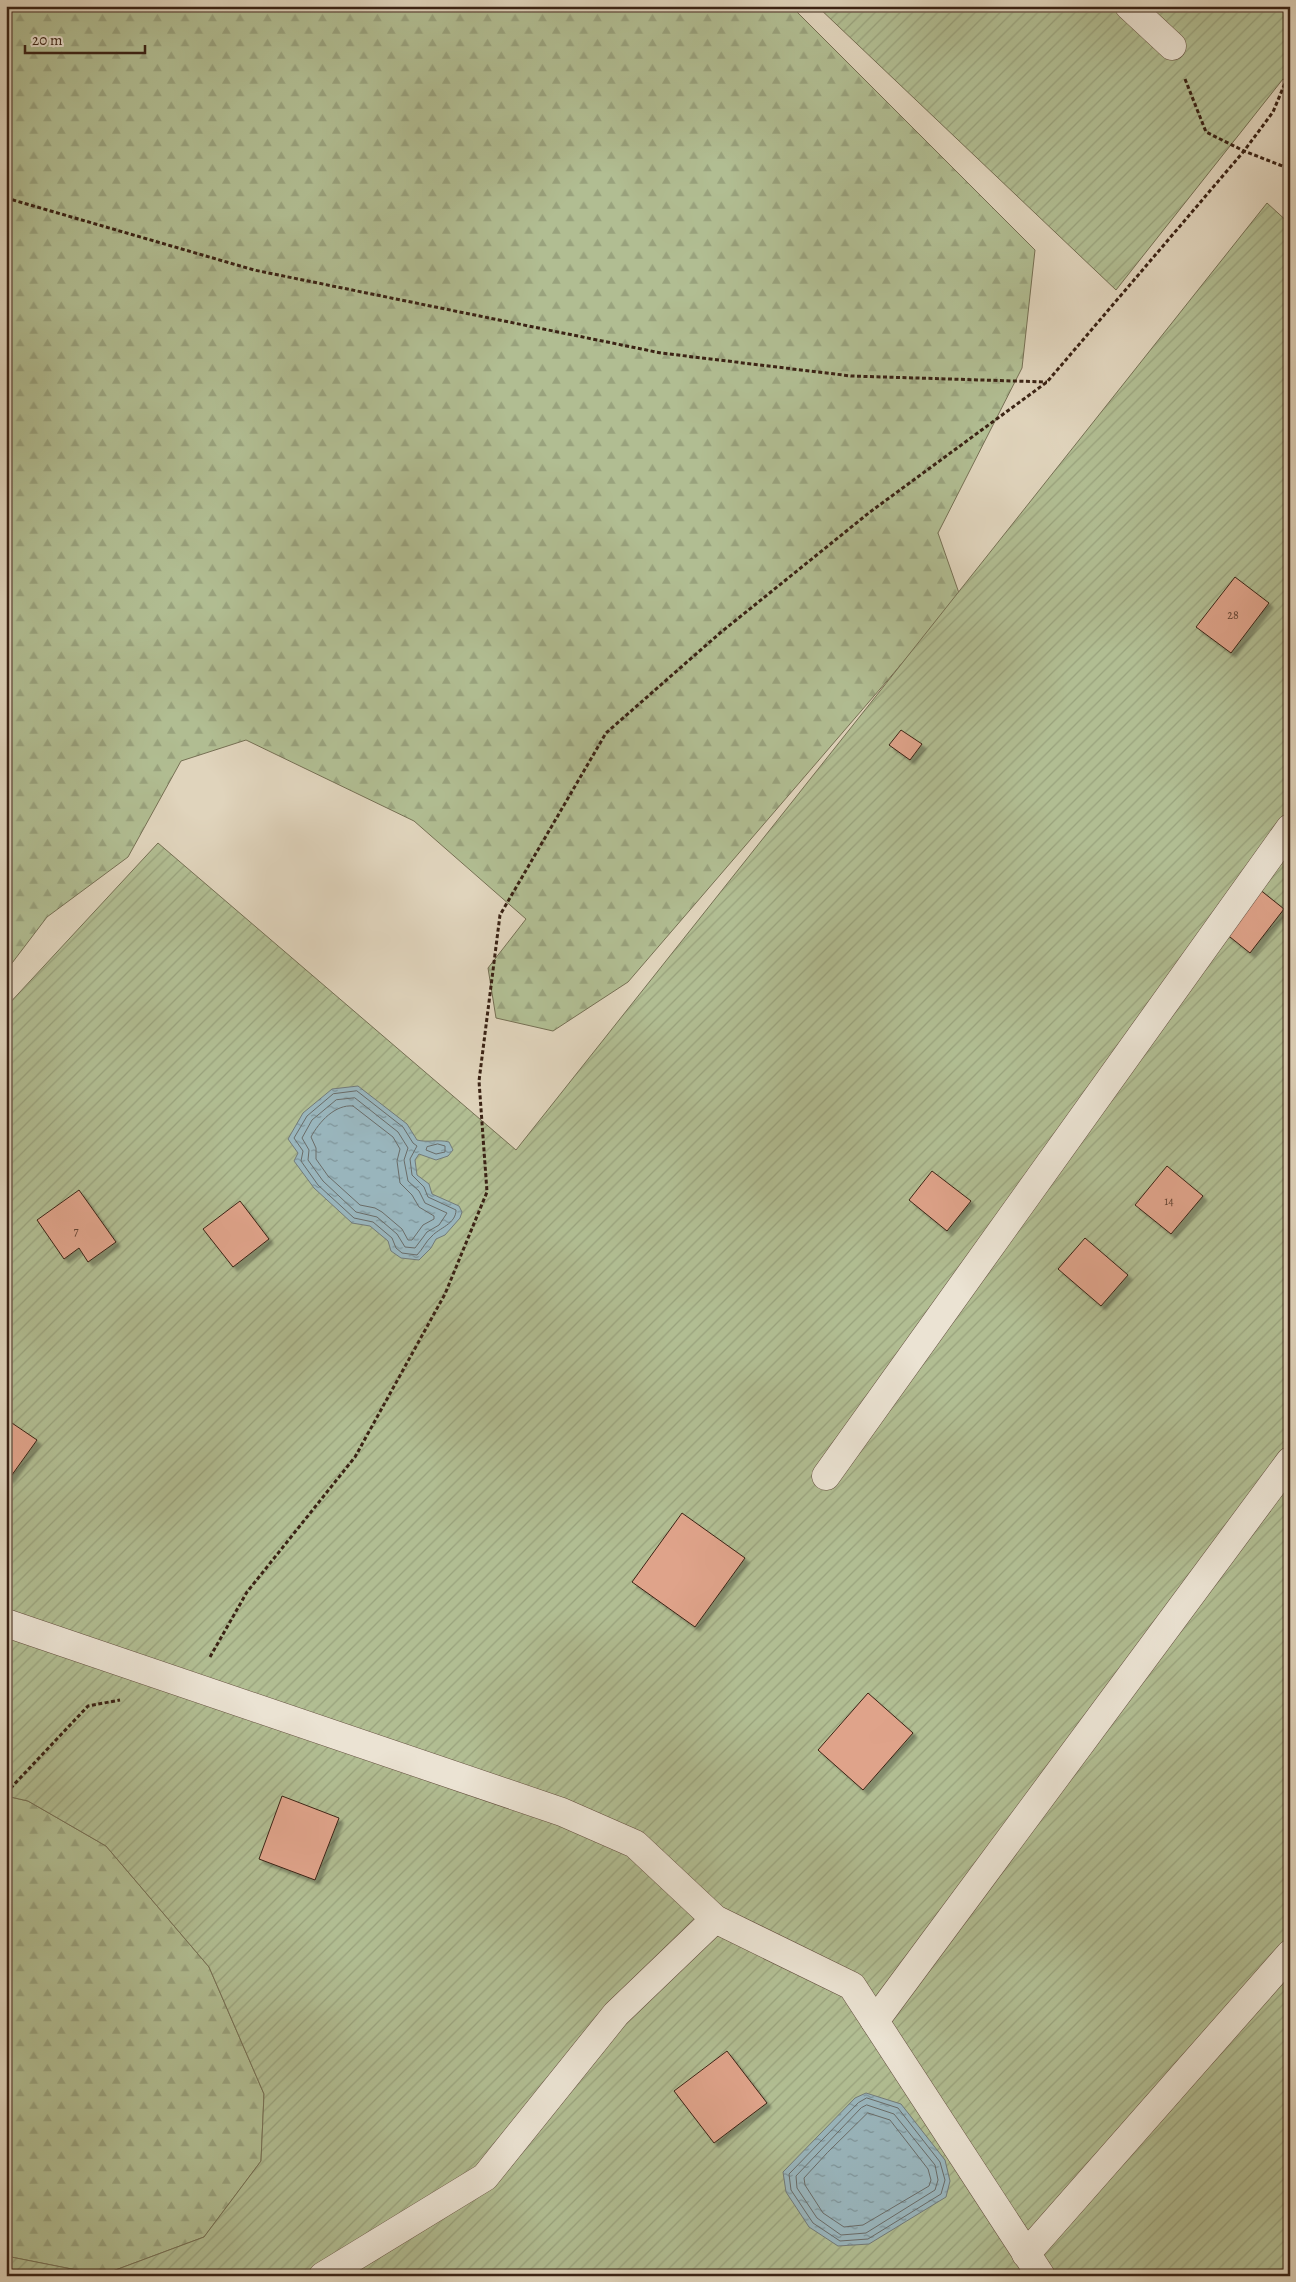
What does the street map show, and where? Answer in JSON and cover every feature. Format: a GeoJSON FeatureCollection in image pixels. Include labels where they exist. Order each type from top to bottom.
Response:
{"type":"FeatureCollection","features":[{"type":"Feature","properties":{"kind":"street"},"geometry":{"type":"LineString","coordinates":[[1129,6],[1172,46]]}},
{"type":"Feature","properties":{"kind":"street"},"geometry":{"type":"LineString","coordinates":[[826,1476],[1290,828]]}},
{"type":"Feature","properties":{"kind":"street"},"geometry":{"type":"LineString","coordinates":[[875,2021],[1290,1461]]}},
{"type":"Feature","properties":{"kind":"street"},"geometry":{"type":"LineString","coordinates":[[6,1622],[562,1812],[635,1844],[715,1919],[852,1986],[1033,2265],[1290,1954]]}},
{"type":"Feature","properties":{"kind":"street"},"geometry":{"type":"LineString","coordinates":[[323,2276],[484,2177],[616,2014],[715,1919]]}},
{"type":"Feature","properties":{"kind":"path"},"geometry":{"type":"LineString","coordinates":[[1172,46],[1206,132],[1244,151],[1290,169]]}},
{"type":"Feature","properties":{"kind":"path"},"geometry":{"type":"LineString","coordinates":[[194,1686],[247,1592],[355,1457],[445,1294],[487,1192],[479,1081],[500,915],[606,733],[720,633],[870,512],[1047,382],[1244,151],[1274,112],[1290,71]]}},
{"type":"Feature","properties":{"kind":"path"},"geometry":{"type":"LineString","coordinates":[[6,198],[254,270],[661,353],[851,376],[1047,382]]}},
{"type":"Feature","properties":{"kind":"path"},"geometry":{"type":"LineString","coordinates":[[6,1792],[88,1706],[127,1699]]}},
{"type":"Feature","properties":{"kind":"green space"},"geometry":{"type":"Polygon","coordinates":[[[6,6],[791,6],[1035,250],[1022,368],[938,533],[960,596],[628,982],[553,1031],[496,1018],[488,968],[526,919],[414,821],[246,740],[181,761],[128,857],[47,917],[6,971],[6,6]]]}},
{"type":"Feature","properties":{"kind":"green space"},"geometry":{"type":"Polygon","coordinates":[[[817,6],[1290,6],[1290,85],[1283,79],[1116,290],[817,6]]]}},
{"type":"Feature","properties":{"kind":"green space"},"geometry":{"type":"Polygon","coordinates":[[[1267,203],[1290,224],[1290,2276],[6,2276],[6,2256],[102,2275],[204,2237],[261,2161],[264,2094],[209,1967],[106,1846],[28,1801],[6,1796],[6,1007],[158,843],[516,1150],[1267,203]]]}},
{"type":"Feature","properties":{"kind":"green space"},"geometry":{"type":"Polygon","coordinates":[[[6,1796],[28,1801],[106,1846],[209,1967],[264,2094],[261,2161],[204,2237],[102,2275],[6,2256],[6,1796]]]}},
{"type":"Feature","properties":{"kind":"water"},"geometry":{"type":"Polygon","coordinates":[[[358,1086],[407,1124],[417,1140],[449,1142],[453,1150],[448,1156],[436,1160],[419,1154],[415,1160],[417,1175],[429,1184],[432,1194],[459,1206],[462,1212],[460,1218],[445,1235],[436,1239],[431,1248],[419,1260],[401,1258],[391,1251],[388,1241],[370,1226],[352,1223],[314,1188],[294,1161],[298,1153],[288,1139],[303,1113],[332,1089],[358,1086]]]}},
{"type":"Feature","properties":{"kind":"water"},"geometry":{"type":"Polygon","coordinates":[[[866,2093],[901,2104],[945,2160],[950,2181],[946,2197],[869,2244],[838,2246],[809,2227],[786,2192],[783,2172],[855,2098],[866,2093]]]}},
{"type":"Feature","properties":{"kind":"building"},"geometry":{"type":"Polygon","coordinates":[[[1235,577],[1269,603],[1231,653],[1196,627],[1235,577]]]}},
{"type":"Feature","properties":{"kind":"building"},"geometry":{"type":"Polygon","coordinates":[[[901,730],[922,744],[910,760],[889,745],[901,730]]]}},
{"type":"Feature","properties":{"kind":"building"},"geometry":{"type":"Polygon","coordinates":[[[1254,885],[1284,909],[1250,953],[1220,929],[1254,885]]]}},
{"type":"Feature","properties":{"kind":"building"},"geometry":{"type":"Polygon","coordinates":[[[1167,1166],[1203,1196],[1171,1234],[1135,1205],[1167,1166]]]}},
{"type":"Feature","properties":{"kind":"building"},"geometry":{"type":"Polygon","coordinates":[[[932,1171],[971,1201],[947,1231],[909,1200],[932,1171]]]}},
{"type":"Feature","properties":{"kind":"building"},"geometry":{"type":"Polygon","coordinates":[[[79,1190],[116,1242],[88,1262],[79,1248],[64,1259],[37,1220],[79,1190]]]}},
{"type":"Feature","properties":{"kind":"building"},"geometry":{"type":"Polygon","coordinates":[[[240,1201],[269,1239],[233,1267],[203,1229],[240,1201]]]}},
{"type":"Feature","properties":{"kind":"building"},"geometry":{"type":"Polygon","coordinates":[[[1085,1238],[1128,1275],[1101,1306],[1058,1269],[1085,1238]]]}},
{"type":"Feature","properties":{"kind":"building"},"geometry":{"type":"Polygon","coordinates":[[[6,1419],[37,1440],[9,1479],[6,1477],[6,1419]]]}},
{"type":"Feature","properties":{"kind":"building"},"geometry":{"type":"Polygon","coordinates":[[[682,1513],[745,1558],[695,1627],[632,1582],[682,1513]]]}},
{"type":"Feature","properties":{"kind":"building"},"geometry":{"type":"Polygon","coordinates":[[[868,1693],[913,1733],[863,1790],[818,1750],[868,1693]]]}},
{"type":"Feature","properties":{"kind":"building"},"geometry":{"type":"Polygon","coordinates":[[[282,1796],[339,1818],[315,1880],[259,1859],[282,1796]]]}},
{"type":"Feature","properties":{"kind":"building"},"geometry":{"type":"Polygon","coordinates":[[[727,2051],[767,2103],[714,2143],[674,2091],[727,2051]]]}}]}
